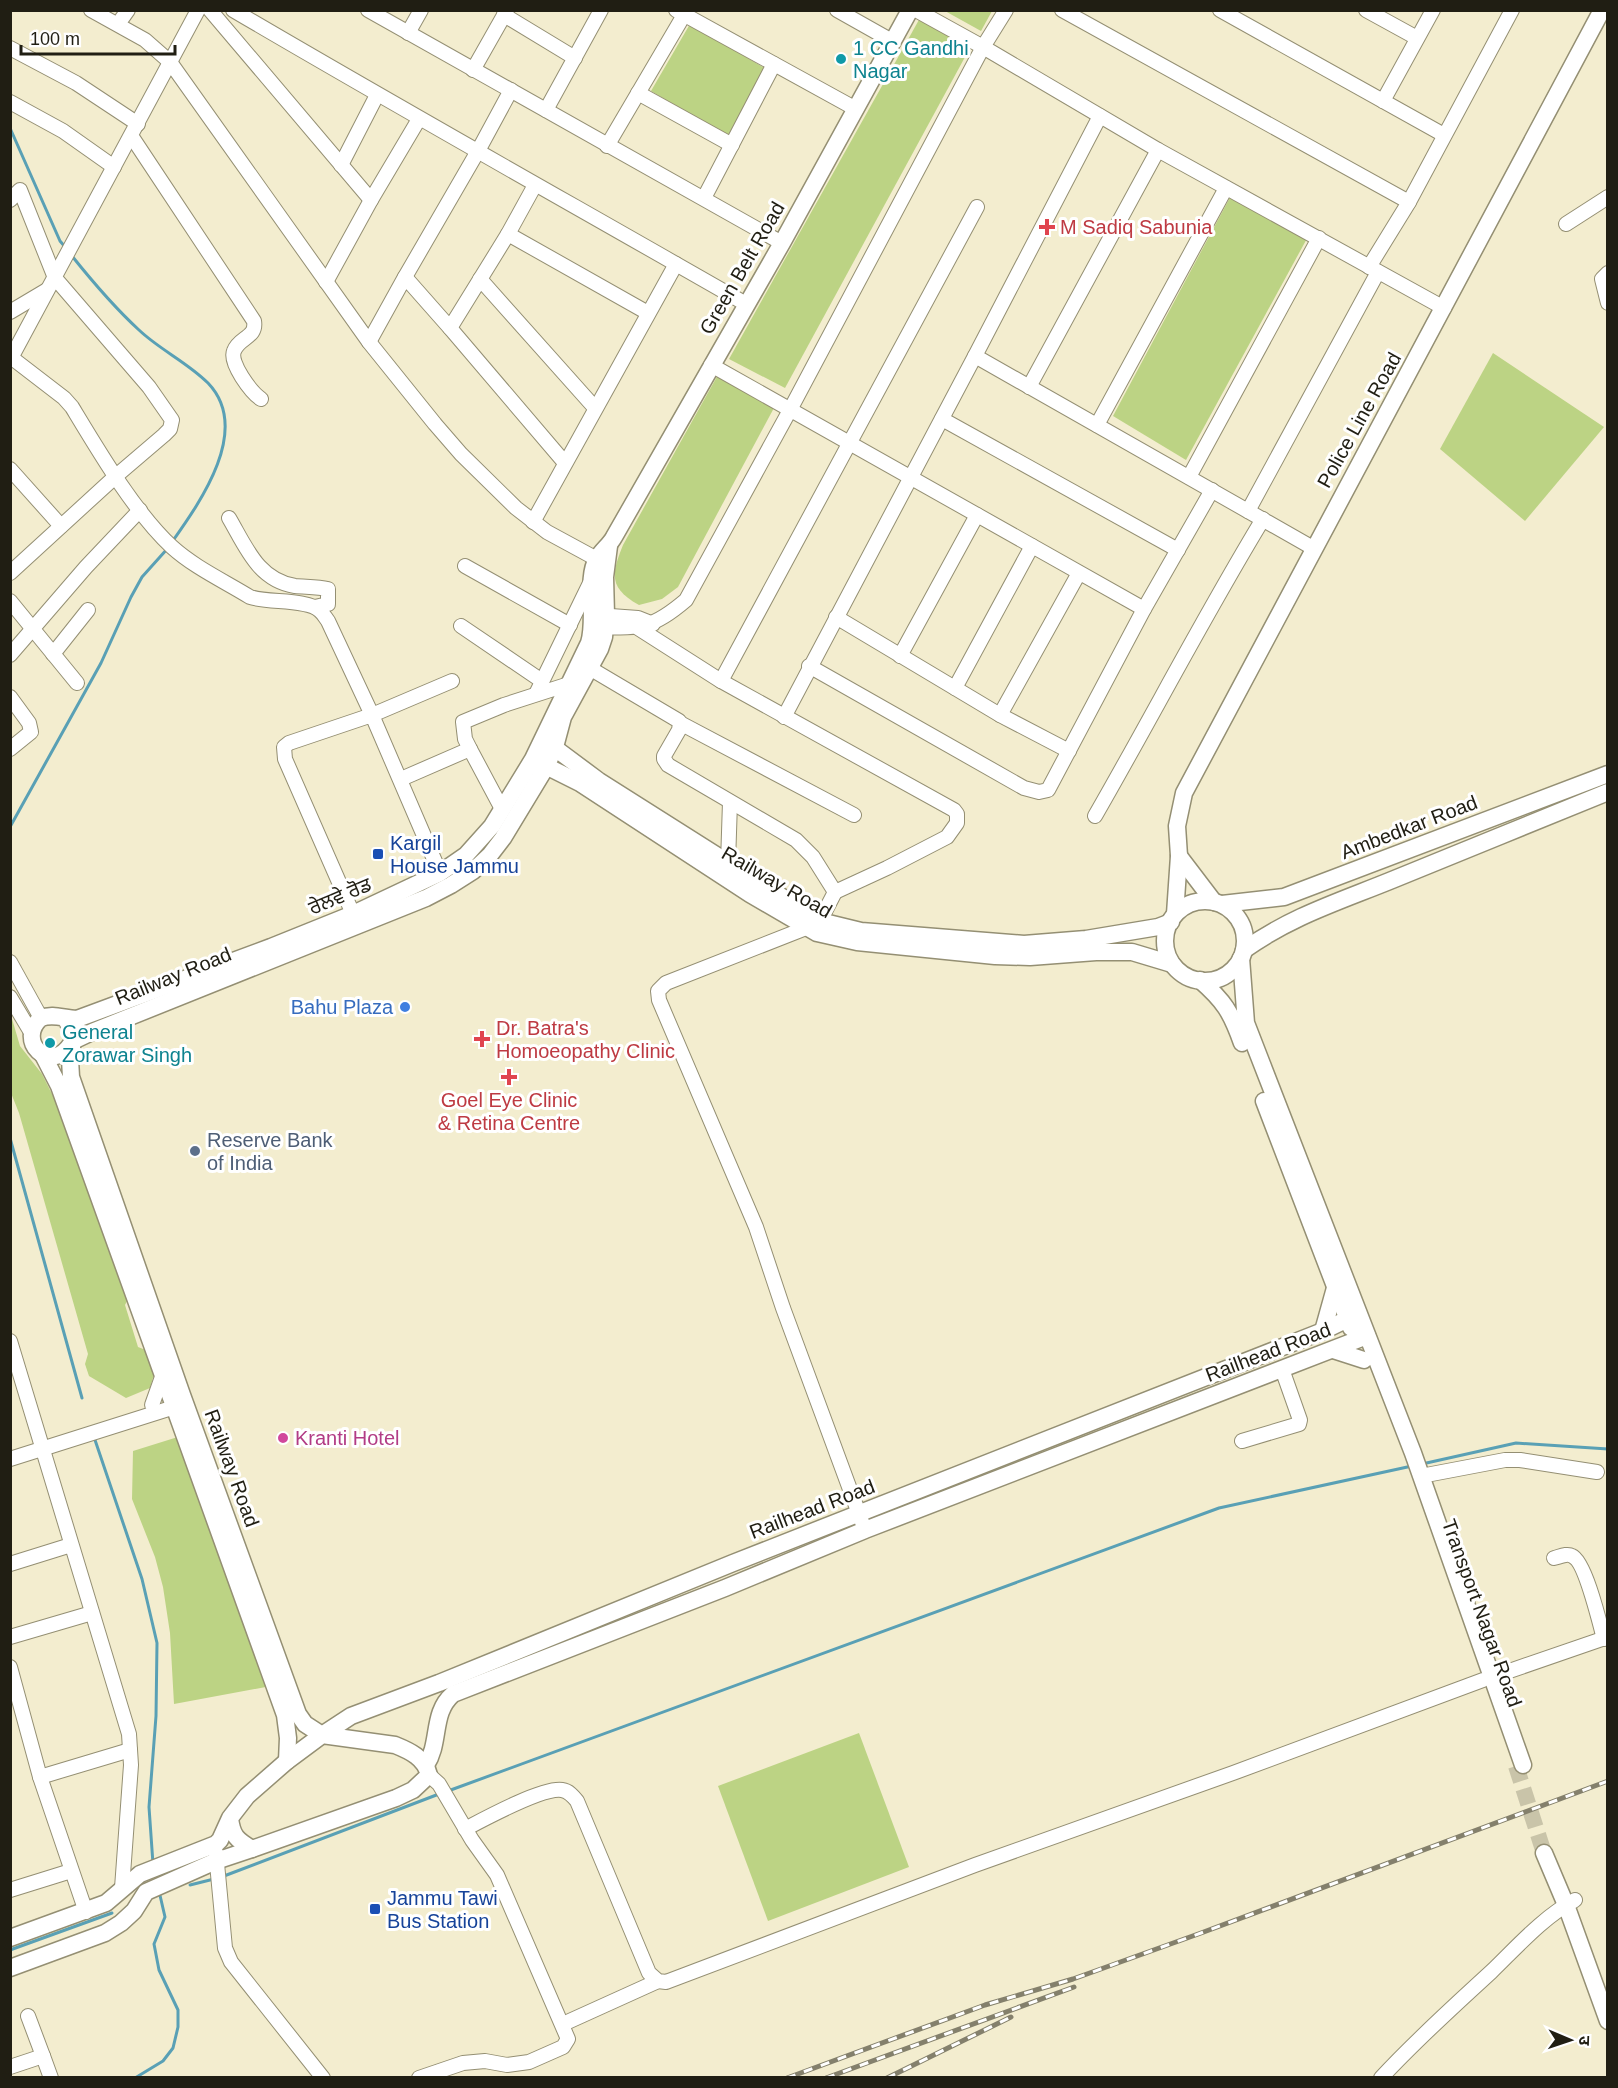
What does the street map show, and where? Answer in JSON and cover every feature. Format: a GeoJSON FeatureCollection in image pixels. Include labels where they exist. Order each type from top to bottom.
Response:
{"type":"FeatureCollection","features":[{"type":"Feature","properties":{"kind":"main road","name":"Green Belt Road"},"geometry":{"type":"LineString","coordinates":[[609,546],[782,243],[910,10]]}},
{"type":"Feature","properties":{"kind":"main road","name":"Police Line Road"},"geometry":{"type":"LineString","coordinates":[[1173,918],[1179,856],[1177,826],[1184,793],[1602,10]]}},
{"type":"Feature","properties":{"kind":"main road","name":"Railway Road"},"geometry":{"type":"LineString","coordinates":[[321,1735],[305,1725],[298,1714],[267,1645],[179,1401],[72,1077],[69,1059],[74,1041],[103,1027],[426,898],[473,871],[490,855],[503,838],[563,717],[585,665],[600,649],[601,561],[609,546]]}},
{"type":"Feature","properties":{"kind":"main road"},"geometry":{"type":"LineString","coordinates":[[600,621],[592,579],[601,561]]}},
{"type":"Feature","properties":{"kind":"main road"},"geometry":{"type":"LineString","coordinates":[[585,665],[569,684],[549,744],[589,774],[728,862],[813,924],[861,931],[1024,944],[1086,939],[1158,927],[1190,903],[1206,900],[1218,903]]}},
{"type":"Feature","properties":{"kind":"main road","name":"Railway Road"},"geometry":{"type":"LineString","coordinates":[[540,763],[580,783],[750,894],[813,924],[828,936],[857,942],[995,956],[1030,957],[1132,952],[1172,964]]}},
{"type":"Feature","properties":{"kind":"main road","name":"ਰੇਲਵੇ ਰੋਡ"},"geometry":{"type":"LineString","coordinates":[[65,1018],[77,1019],[271,947],[353,914],[440,873],[466,855],[492,826],[502,809],[540,763]]}},
{"type":"Feature","properties":{"kind":"main road","name":"Ambedkar Road"},"geometry":{"type":"LineString","coordinates":[[1218,903],[1284,897],[1608,774]]}},
{"type":"Feature","properties":{"kind":"main road"},"geometry":{"type":"LineString","coordinates":[[1173,918],[1166,932],[1166,950],[1172,964],[1186,976],[1200,980],[1213,980],[1226,975],[1242,954],[1272,930],[1321,907],[1608,792]]}},
{"type":"Feature","properties":{"kind":"main road"},"geometry":{"type":"LineString","coordinates":[[1179,856],[1218,903],[1238,918],[1244,934],[1242,954],[1246,1023],[1353,1316],[1406,1453]]}},
{"type":"Feature","properties":{"kind":"main road"},"geometry":{"type":"LineString","coordinates":[[1200,980],[1220,997],[1234,1021],[1335,1288],[1353,1316]]}},
{"type":"Feature","properties":{"kind":"main road"},"geometry":{"type":"LineString","coordinates":[[43,1055],[52,1057],[65,1054],[74,1041],[72,1027],[65,1018],[56,1015],[41,1018],[36,1022],[32,1034],[35,1048],[43,1055],[58,1086],[163,1374],[179,1401],[183,1430],[267,1645],[285,1715],[288,1738],[287,1761]]}},
{"type":"Feature","properties":{"kind":"main road"},"geometry":{"type":"LineString","coordinates":[[1323,1331],[1335,1288]]}},
{"type":"Feature","properties":{"kind":"main road","name":"Railhead Road"},"geometry":{"type":"LineString","coordinates":[[216,1858],[220,1840],[230,1818],[247,1796],[287,1761],[351,1716],[1323,1331],[1353,1316]]}},
{"type":"Feature","properties":{"kind":"main road"},"geometry":{"type":"LineString","coordinates":[[1362,1338],[1364,1360],[1406,1453]]}},
{"type":"Feature","properties":{"kind":"main road","name":"Railhead Road"},"geometry":{"type":"LineString","coordinates":[[431,1774],[431,1757],[437,1721],[442,1707],[453,1694],[725,1588],[865,1530],[1362,1338]]}},
{"type":"Feature","properties":{"kind":"main road"},"geometry":{"type":"LineString","coordinates":[[1333,1350],[1364,1360]]}},
{"type":"Feature","properties":{"kind":"main road","name":"Transport Nagar Road"},"geometry":{"type":"LineString","coordinates":[[1406,1453],[1417,1474],[1487,1679],[1520,1766]]}},
{"type":"Feature","properties":{"kind":"main road"},"geometry":{"type":"LineString","coordinates":[[718,1569],[725,1588]]}},
{"type":"Feature","properties":{"kind":"main road"},"geometry":{"type":"LineString","coordinates":[[10,1938],[106,1903],[140,1874],[182,1867],[252,1849],[396,1798],[413,1790],[431,1774],[406,1749],[394,1745],[321,1735]]}},
{"type":"Feature","properties":{"kind":"main road"},"geometry":{"type":"LineString","coordinates":[[230,1818],[231,1832],[236,1839],[252,1849]]}},
{"type":"Feature","properties":{"kind":"main road"},"geometry":{"type":"LineString","coordinates":[[1549,1850],[1608,1988]]}},
{"type":"Feature","properties":{"kind":"main road"},"geometry":{"type":"LineString","coordinates":[[10,1968],[116,1927],[134,1911],[146,1892],[182,1867]]}},
{"type":"Feature","properties":{"kind":"main road"},"geometry":{"type":"LineString","coordinates":[[1570,1902],[1608,2021]]}},
{"type":"Feature","properties":{"kind":"street"},"geometry":{"type":"LineString","coordinates":[[92,10],[145,40],[170,62],[369,342],[461,454],[533,522],[601,561]]}},
{"type":"Feature","properties":{"kind":"street"},"geometry":{"type":"LineString","coordinates":[[118,24],[128,10]]}},
{"type":"Feature","properties":{"kind":"street"},"geometry":{"type":"LineString","coordinates":[[198,10],[11,359],[64,398],[72,407],[140,510],[170,545],[182,555],[258,600],[315,607],[326,606],[329,597],[326,588],[287,584],[263,572],[248,552],[230,518]]}},
{"type":"Feature","properties":{"kind":"street"},"geometry":{"type":"LineString","coordinates":[[210,10],[371,200]]}},
{"type":"Feature","properties":{"kind":"street"},"geometry":{"type":"LineString","coordinates":[[233,10],[419,120],[478,151],[746,304]]}},
{"type":"Feature","properties":{"kind":"street"},"geometry":{"type":"LineString","coordinates":[[368,10],[782,243]]}},
{"type":"Feature","properties":{"kind":"street"},"geometry":{"type":"LineString","coordinates":[[408,33],[421,10]]}},
{"type":"Feature","properties":{"kind":"street"},"geometry":{"type":"LineString","coordinates":[[546,110],[601,10]]}},
{"type":"Feature","properties":{"kind":"street"},"geometry":{"type":"LineString","coordinates":[[837,10],[892,42]]}},
{"type":"Feature","properties":{"kind":"street"},"geometry":{"type":"LineString","coordinates":[[916,10],[1158,150],[1444,308]]}},
{"type":"Feature","properties":{"kind":"street"},"geometry":{"type":"LineString","coordinates":[[638,628],[653,624],[667,616],[686,600],[983,47],[1006,10]]}},
{"type":"Feature","properties":{"kind":"street"},"geometry":{"type":"LineString","coordinates":[[1062,10],[1409,202]]}},
{"type":"Feature","properties":{"kind":"street"},"geometry":{"type":"LineString","coordinates":[[1220,10],[1444,135]]}},
{"type":"Feature","properties":{"kind":"street"},"geometry":{"type":"LineString","coordinates":[[1366,10],[1417,38]]}},
{"type":"Feature","properties":{"kind":"street"},"geometry":{"type":"LineString","coordinates":[[1383,101],[1433,10]]}},
{"type":"Feature","properties":{"kind":"street"},"geometry":{"type":"LineString","coordinates":[[1248,511],[1444,135],[1512,10]]}},
{"type":"Feature","properties":{"kind":"street"},"geometry":{"type":"LineString","coordinates":[[473,70],[506,13],[575,58]]}},
{"type":"Feature","properties":{"kind":"street"},"geometry":{"type":"LineString","coordinates":[[607,146],[680,13],[856,109]]}},
{"type":"Feature","properties":{"kind":"street"},"geometry":{"type":"LineString","coordinates":[[10,48],[76,83],[135,131],[254,321],[252,334],[236,348],[234,359],[250,390],[261,399]]}},
{"type":"Feature","properties":{"kind":"street"},"geometry":{"type":"LineString","coordinates":[[704,198],[774,64]]}},
{"type":"Feature","properties":{"kind":"street"},"geometry":{"type":"LineString","coordinates":[[369,342],[511,90]]}},
{"type":"Feature","properties":{"kind":"street"},"geometry":{"type":"LineString","coordinates":[[638,93],[732,145]]}},
{"type":"Feature","properties":{"kind":"street"},"geometry":{"type":"LineString","coordinates":[[341,165],[377,95]]}},
{"type":"Feature","properties":{"kind":"street"},"geometry":{"type":"LineString","coordinates":[[10,102],[56,127],[114,167]]}},
{"type":"Feature","properties":{"kind":"street"},"geometry":{"type":"LineString","coordinates":[[784,717],[1100,116]]}},
{"type":"Feature","properties":{"kind":"street"},"geometry":{"type":"LineString","coordinates":[[326,282],[419,120]]}},
{"type":"Feature","properties":{"kind":"street"},"geometry":{"type":"LineString","coordinates":[[1029,387],[1158,150]]}},
{"type":"Feature","properties":{"kind":"street"},"geometry":{"type":"LineString","coordinates":[[450,328],[508,234],[535,185]]}},
{"type":"Feature","properties":{"kind":"street"},"geometry":{"type":"LineString","coordinates":[[1097,425],[1226,188]]}},
{"type":"Feature","properties":{"kind":"street"},"geometry":{"type":"LineString","coordinates":[[10,200],[20,190],[55,279],[149,387],[172,420],[170,429],[10,573]]}},
{"type":"Feature","properties":{"kind":"street"},"geometry":{"type":"LineString","coordinates":[[1566,224],[1608,197]]}},
{"type":"Feature","properties":{"kind":"street"},"geometry":{"type":"LineString","coordinates":[[721,681],[977,207]]}},
{"type":"Feature","properties":{"kind":"street"},"geometry":{"type":"LineString","coordinates":[[508,234],[648,313]]}},
{"type":"Feature","properties":{"kind":"street"},"geometry":{"type":"LineString","coordinates":[[1189,477],[1319,238]]}},
{"type":"Feature","properties":{"kind":"street"},"geometry":{"type":"LineString","coordinates":[[533,522],[676,264]]}},
{"type":"Feature","properties":{"kind":"street"},"geometry":{"type":"LineString","coordinates":[[1608,273],[1602,279],[1608,303]]}},
{"type":"Feature","properties":{"kind":"street"},"geometry":{"type":"LineString","coordinates":[[405,277],[565,463]]}},
{"type":"Feature","properties":{"kind":"street"},"geometry":{"type":"LineString","coordinates":[[10,312],[55,279]]}},
{"type":"Feature","properties":{"kind":"street"},"geometry":{"type":"LineString","coordinates":[[480,279],[595,408]]}},
{"type":"Feature","properties":{"kind":"street"},"geometry":{"type":"LineString","coordinates":[[975,356],[1314,548]]}},
{"type":"Feature","properties":{"kind":"street"},"geometry":{"type":"LineString","coordinates":[[711,365],[1144,609]]}},
{"type":"Feature","properties":{"kind":"street"},"geometry":{"type":"LineString","coordinates":[[942,419],[1178,550]]}},
{"type":"Feature","properties":{"kind":"street"},"geometry":{"type":"LineString","coordinates":[[10,469],[61,526]]}},
{"type":"Feature","properties":{"kind":"street"},"geometry":{"type":"LineString","coordinates":[[809,666],[1032,791],[1048,790],[1144,609],[1212,490]]}},
{"type":"Feature","properties":{"kind":"street"},"geometry":{"type":"LineString","coordinates":[[10,655],[86,567],[140,510]]}},
{"type":"Feature","properties":{"kind":"street"},"geometry":{"type":"LineString","coordinates":[[900,656],[977,515]]}},
{"type":"Feature","properties":{"kind":"street"},"geometry":{"type":"LineString","coordinates":[[1095,816],[1214,600],[1263,519]]}},
{"type":"Feature","properties":{"kind":"street"},"geometry":{"type":"LineString","coordinates":[[955,688],[1032,546]]}},
{"type":"Feature","properties":{"kind":"street"},"geometry":{"type":"LineString","coordinates":[[465,566],[570,625]]}},
{"type":"Feature","properties":{"kind":"street"},"geometry":{"type":"LineString","coordinates":[[1000,715],[1079,573]]}},
{"type":"Feature","properties":{"kind":"street"},"geometry":{"type":"LineString","coordinates":[[536,694],[592,579]]}},
{"type":"Feature","properties":{"kind":"street"},"geometry":{"type":"LineString","coordinates":[[10,602],[77,683]]}},
{"type":"Feature","properties":{"kind":"street"},"geometry":{"type":"LineString","coordinates":[[315,607],[328,621],[401,779],[440,873]]}},
{"type":"Feature","properties":{"kind":"street"},"geometry":{"type":"LineString","coordinates":[[53,654],[88,610]]}},
{"type":"Feature","properties":{"kind":"street"},"geometry":{"type":"LineString","coordinates":[[836,617],[1000,715],[1069,751]]}},
{"type":"Feature","properties":{"kind":"street"},"geometry":{"type":"LineString","coordinates":[[600,621],[639,618],[653,624]]}},
{"type":"Feature","properties":{"kind":"street"},"geometry":{"type":"LineString","coordinates":[[600,621],[638,628],[721,681],[954,810],[958,817],[954,829],[947,837],[835,892],[813,924],[666,983],[658,991],[659,1000],[756,1227],[865,1530]]}},
{"type":"Feature","properties":{"kind":"street"},"geometry":{"type":"LineString","coordinates":[[461,626],[542,681]]}},
{"type":"Feature","properties":{"kind":"street"},"geometry":{"type":"LineString","coordinates":[[585,665],[680,723],[854,815]]}},
{"type":"Feature","properties":{"kind":"street"},"geometry":{"type":"LineString","coordinates":[[353,914],[302,801],[285,759],[284,747],[372,715],[452,681]]}},
{"type":"Feature","properties":{"kind":"street"},"geometry":{"type":"LineString","coordinates":[[502,809],[470,749],[463,727],[465,719],[569,684]]}},
{"type":"Feature","properties":{"kind":"street"},"geometry":{"type":"LineString","coordinates":[[10,697],[29,723],[31,732],[10,749]]}},
{"type":"Feature","properties":{"kind":"street"},"geometry":{"type":"LineString","coordinates":[[680,723],[679,730],[664,756],[665,762],[796,840],[813,857],[835,892]]}},
{"type":"Feature","properties":{"kind":"street"},"geometry":{"type":"LineString","coordinates":[[401,779],[470,749]]}},
{"type":"Feature","properties":{"kind":"street"},"geometry":{"type":"LineString","coordinates":[[728,862],[730,802]]}},
{"type":"Feature","properties":{"kind":"street"},"geometry":{"type":"LineString","coordinates":[[10,962],[41,1018]]}},
{"type":"Feature","properties":{"kind":"street"},"geometry":{"type":"LineString","coordinates":[[10,997],[32,1034]]}},
{"type":"Feature","properties":{"kind":"street"},"geometry":{"type":"LineString","coordinates":[[11,1345],[129,1734],[122,1888]]}},
{"type":"Feature","properties":{"kind":"street"},"geometry":{"type":"LineString","coordinates":[[1242,1441],[1299,1424],[1300,1420],[1282,1369]]}},
{"type":"Feature","properties":{"kind":"street"},"geometry":{"type":"LineString","coordinates":[[154,1409],[163,1374]]}},
{"type":"Feature","properties":{"kind":"street"},"geometry":{"type":"LineString","coordinates":[[10,1459],[42,1444],[179,1401]]}},
{"type":"Feature","properties":{"kind":"street"},"geometry":{"type":"LineString","coordinates":[[154,1409],[183,1430]]}},
{"type":"Feature","properties":{"kind":"street"},"geometry":{"type":"LineString","coordinates":[[10,1449],[42,1444]]}},
{"type":"Feature","properties":{"kind":"street"},"geometry":{"type":"LineString","coordinates":[[1417,1474],[1505,1460],[1520,1460],[1598,1472]]}},
{"type":"Feature","properties":{"kind":"street"},"geometry":{"type":"LineString","coordinates":[[10,1564],[71,1545]]}},
{"type":"Feature","properties":{"kind":"street"},"geometry":{"type":"LineString","coordinates":[[563,2024],[658,1981],[672,1981],[975,1865],[1606,1638],[1579,1563],[1574,1556],[1570,1555],[1554,1558]]}},
{"type":"Feature","properties":{"kind":"street"},"geometry":{"type":"LineString","coordinates":[[10,1637],[92,1613]]}},
{"type":"Feature","properties":{"kind":"street"},"geometry":{"type":"LineString","coordinates":[[10,1667],[17,1713],[86,1911]]}},
{"type":"Feature","properties":{"kind":"street"},"geometry":{"type":"LineString","coordinates":[[40,1777],[130,1750]]}},
{"type":"Feature","properties":{"kind":"street"},"geometry":{"type":"LineString","coordinates":[[419,2078],[463,2063],[484,2061],[507,2065],[529,2062],[563,2047],[568,2039],[497,1875],[431,1774]]}},
{"type":"Feature","properties":{"kind":"street"},"geometry":{"type":"LineString","coordinates":[[465,1829],[486,1817],[545,1793],[564,1790],[572,1795],[577,1802],[640,1956],[649,1973],[658,1981]]}},
{"type":"Feature","properties":{"kind":"street"},"geometry":{"type":"LineString","coordinates":[[216,1858],[225,1948],[231,1962],[323,2078]]}},
{"type":"Feature","properties":{"kind":"street"},"geometry":{"type":"LineString","coordinates":[[10,1890],[71,1871]]}},
{"type":"Feature","properties":{"kind":"street"},"geometry":{"type":"LineString","coordinates":[[1381,2078],[1431,2025],[1534,1931],[1570,1902]]}},
{"type":"Feature","properties":{"kind":"street"},"geometry":{"type":"LineString","coordinates":[[28,2016],[51,2078]]}},
{"type":"Feature","properties":{"kind":"street"},"geometry":{"type":"LineString","coordinates":[[10,2067],[43,2056]]}},
{"type":"Feature","properties":{"kind":"green space"},"geometry":{"type":"Polygon","coordinates":[[[945,11],[992,11],[981,31],[945,11]]]}},
{"type":"Feature","properties":{"kind":"green space"},"geometry":{"type":"Polygon","coordinates":[[[920,18],[971,46],[785,388],[729,359],[920,18]]]}},
{"type":"Feature","properties":{"kind":"green space"},"geometry":{"type":"Polygon","coordinates":[[[690,24],[768,70],[729,137],[651,91],[690,24]]]}},
{"type":"Feature","properties":{"kind":"green space"},"geometry":{"type":"Polygon","coordinates":[[[1234,190],[1310,233],[1186,460],[1113,416],[1234,190]]]}},
{"type":"Feature","properties":{"kind":"green space"},"geometry":{"type":"Polygon","coordinates":[[[1493,353],[1604,427],[1525,521],[1440,449],[1493,353]]]}},
{"type":"Feature","properties":{"kind":"green space"},"geometry":{"type":"Polygon","coordinates":[[[719,373],[775,406],[678,587],[662,599],[639,605],[622,593],[615,580],[619,555],[719,373]]]}},
{"type":"Feature","properties":{"kind":"green space"},"geometry":{"type":"Polygon","coordinates":[[[10,1012],[20,1046],[42,1074],[68,1126],[130,1295],[125,1305],[138,1347],[151,1352],[155,1371],[150,1388],[126,1398],[89,1376],[85,1364],[88,1354],[19,1113],[11,1093],[10,1012]]]}},
{"type":"Feature","properties":{"kind":"green space"},"geometry":{"type":"Polygon","coordinates":[[[181,1436],[271,1686],[174,1704],[170,1633],[163,1587],[155,1557],[132,1499],[133,1451],[181,1436]]]}},
{"type":"Feature","properties":{"kind":"green space"},"geometry":{"type":"Polygon","coordinates":[[[859,1733],[909,1867],[768,1921],[718,1786],[859,1733]]]}},
{"type":"Feature","properties":{"kind":"waterway"},"geometry":{"type":"LineString","coordinates":[[10,128],[60,241],[66,248]]}},
{"type":"Feature","properties":{"kind":"waterway"},"geometry":{"type":"LineString","coordinates":[[72,256],[130,322],[208,383],[220,401],[225,421],[224,443],[217,464],[208,486],[172,542]]}},
{"type":"Feature","properties":{"kind":"waterway"},"geometry":{"type":"LineString","coordinates":[[10,827],[101,663],[142,577],[168,548]]}},
{"type":"Feature","properties":{"kind":"waterway"},"geometry":{"type":"LineString","coordinates":[[10,1138],[82,1398]]}},
{"type":"Feature","properties":{"kind":"waterway"},"geometry":{"type":"LineString","coordinates":[[94,1437],[142,1579],[157,1643],[156,1716],[149,1807],[153,1864]]}},
{"type":"Feature","properties":{"kind":"waterway"},"geometry":{"type":"LineString","coordinates":[[1422,1464],[1516,1443],[1608,1449]]}},
{"type":"Feature","properties":{"kind":"waterway"},"geometry":{"type":"LineString","coordinates":[[448,1791],[1219,1508],[1412,1466]]}},
{"type":"Feature","properties":{"kind":"waterway"},"geometry":{"type":"LineString","coordinates":[[224,1876],[439,1794]]}},
{"type":"Feature","properties":{"kind":"waterway"},"geometry":{"type":"LineString","coordinates":[[190,1885],[214,1879]]}},
{"type":"Feature","properties":{"kind":"waterway"},"geometry":{"type":"LineString","coordinates":[[135,2078],[163,2061],[173,2048],[178,2027],[178,2010],[159,1970],[154,1944],[165,1917],[159,1891]]}},
{"type":"Feature","properties":{"kind":"waterway"},"geometry":{"type":"LineString","coordinates":[[10,1950],[112,1913]]}},
{"type":"Feature","properties":{"kind":"tunnel"},"geometry":{"type":"LineString","coordinates":[[1516,1766],[1544,1853]]}},
{"type":"Feature","properties":{"kind":"railway"},"geometry":{"type":"LineString","coordinates":[[787,2078],[985,2005],[1073,1979],[1201,1933],[1608,1781]]}},
{"type":"Feature","properties":{"kind":"railway"},"geometry":{"type":"LineString","coordinates":[[826,2078],[1074,1987]]}},
{"type":"Feature","properties":{"kind":"railway"},"geometry":{"type":"LineString","coordinates":[[887,2078],[1011,2017]]}},
{"type":"Feature","properties":{"kind":"place","name":"1 CC Gandhi Nagar"},"geometry":{"type":"Point","coordinates":[841,59]}},
{"type":"Feature","properties":{"kind":"place","name":"M Sadiq Sabunia"},"geometry":{"type":"Point","coordinates":[1047,227]}},
{"type":"Feature","properties":{"kind":"place","name":"Kargil House Jammu"},"geometry":{"type":"Point","coordinates":[378,854]}},
{"type":"Feature","properties":{"kind":"place","name":"Bahu Plaza"},"geometry":{"type":"Point","coordinates":[405,1007]}},
{"type":"Feature","properties":{"kind":"place","name":"Dr. Batra's Homoeopathy Clinic"},"geometry":{"type":"Point","coordinates":[482,1039]}},
{"type":"Feature","properties":{"kind":"place","name":"General Zorawar Singh"},"geometry":{"type":"Point","coordinates":[50,1043]}},
{"type":"Feature","properties":{"kind":"place","name":"Goel Eye Clinic & Retina Centre"},"geometry":{"type":"Point","coordinates":[509,1077]}},
{"type":"Feature","properties":{"kind":"place","name":"Reserve Bank of India"},"geometry":{"type":"Point","coordinates":[195,1151]}},
{"type":"Feature","properties":{"kind":"place","name":"Kranti Hotel"},"geometry":{"type":"Point","coordinates":[283,1438]}},
{"type":"Feature","properties":{"kind":"place","name":"Jammu Tawi Bus Station"},"geometry":{"type":"Point","coordinates":[375,1909]}}]}
